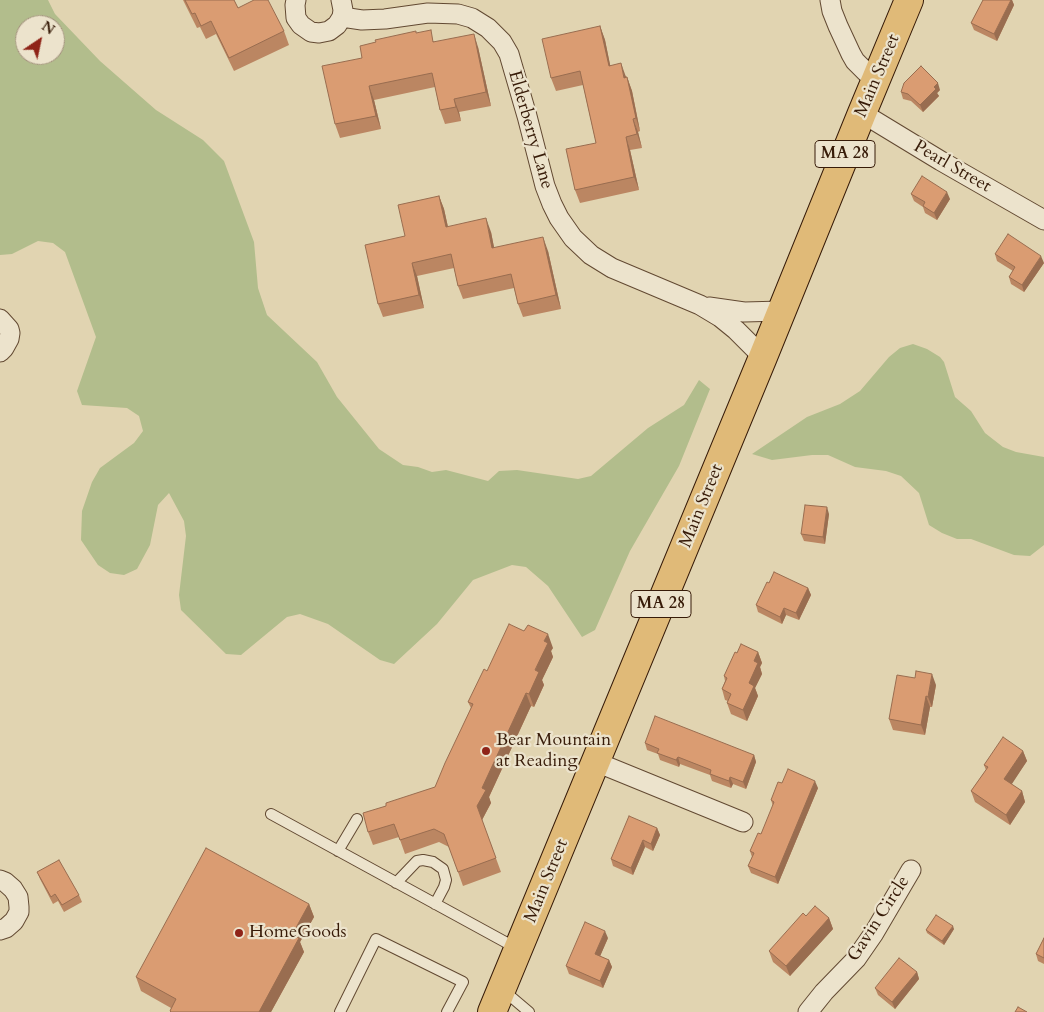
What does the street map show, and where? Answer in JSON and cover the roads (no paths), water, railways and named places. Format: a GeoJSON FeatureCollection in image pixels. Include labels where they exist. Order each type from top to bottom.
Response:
{"type":"FeatureCollection","features":[{"type":"Feature","properties":{"kind":"main road","name":"Main Street"},"geometry":{"type":"LineString","coordinates":[[497,1000],[909,0]]}},
{"type":"Feature","properties":{"kind":"street","name":"Elderberry Lane"},"geometry":{"type":"LineString","coordinates":[[296,0],[296,18],[301,25],[311,32],[329,31],[337,25],[341,9],[362,20],[386,19],[428,13],[458,14],[472,18],[488,28],[502,42],[509,54],[545,186],[563,226],[585,250],[604,264],[700,305],[736,330],[763,358]]}},
{"type":"Feature","properties":{"kind":"street"},"geometry":{"type":"LineString","coordinates":[[830,0],[838,26],[855,61],[876,79]]}},
{"type":"Feature","properties":{"kind":"street","name":"Pearl Street"},"geometry":{"type":"LineString","coordinates":[[862,113],[1044,220]]}},
{"type":"Feature","properties":{"kind":"street","name":"Elderberry Lane"},"geometry":{"type":"LineString","coordinates":[[700,305],[744,312],[782,311]]}},
{"type":"Feature","properties":{"kind":"street"},"geometry":{"type":"LineString","coordinates":[[0,319],[9,329],[10,333],[9,339],[0,352]]}},
{"type":"Feature","properties":{"kind":"street"},"geometry":{"type":"LineString","coordinates":[[596,762],[743,822]]}},
{"type":"Feature","properties":{"kind":"street","name":"Gavin Circle"},"geometry":{"type":"LineString","coordinates":[[808,1012],[824,992],[856,959],[874,933],[911,870]]}},
{"type":"Feature","properties":{"kind":"street"},"geometry":{"type":"LineString","coordinates":[[0,880],[10,885],[16,893],[19,902],[19,912],[14,921],[6,928],[0,930]]}},
{"type":"Feature","properties":{"kind":"lane"},"geometry":{"type":"LineString","coordinates":[[271,814],[518,950]]}},
{"type":"Feature","properties":{"kind":"lane"},"geometry":{"type":"LineString","coordinates":[[338,851],[357,819]]}},
{"type":"Feature","properties":{"kind":"lane"},"geometry":{"type":"LineString","coordinates":[[396,883],[417,861],[433,862],[443,869],[446,880],[435,904]]}},
{"type":"Feature","properties":{"kind":"lane"},"geometry":{"type":"LineString","coordinates":[[340,1012],[376,939],[463,982],[447,1012]]}},
{"type":"Feature","properties":{"kind":"lane"},"geometry":{"type":"LineString","coordinates":[[497,1000],[529,1012]]}},
{"type":"Feature","properties":{"kind":"place","name":"Bear Mountain at Reading"},"geometry":{"type":"Point","coordinates":[486,751]}},
{"type":"Feature","properties":{"kind":"place","name":"HomeGoods"},"geometry":{"type":"Point","coordinates":[239,933]}}]}
